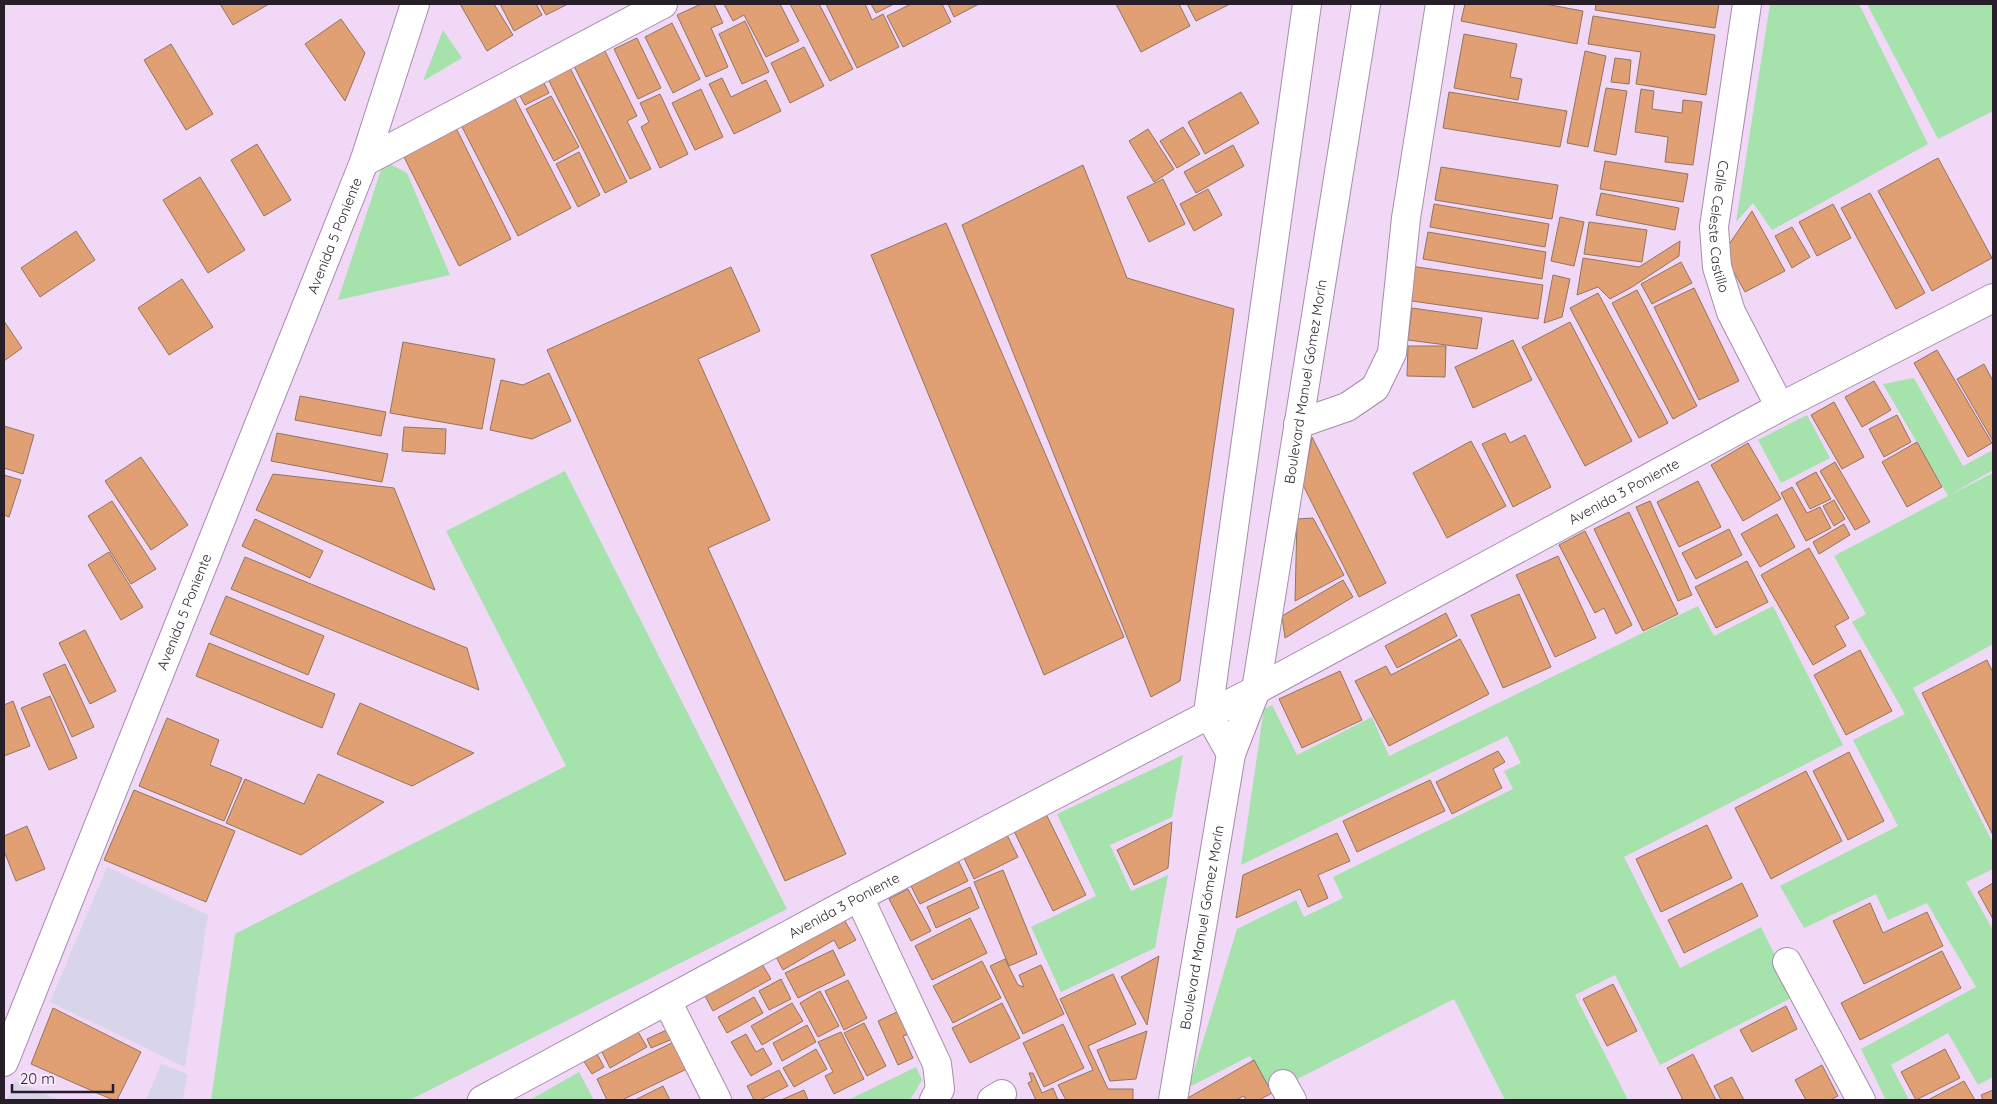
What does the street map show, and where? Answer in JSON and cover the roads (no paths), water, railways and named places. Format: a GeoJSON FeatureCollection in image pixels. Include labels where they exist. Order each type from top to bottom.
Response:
{"type":"FeatureCollection","features":[{"type":"Feature","properties":{"kind":"street","name":"Avenida 5 Poniente"},"geometry":{"type":"LineString","coordinates":[[4,1062],[364,162],[415,4]]}},
{"type":"Feature","properties":{"kind":"street","name":"Avenida 5 Poniente"},"geometry":{"type":"LineString","coordinates":[[364,162],[663,4]]}},
{"type":"Feature","properties":{"kind":"street"},"geometry":{"type":"LineString","coordinates":[[1231,754],[1208,713],[1307,4]]}},
{"type":"Feature","properties":{"kind":"street","name":"Boulevard Manuel Gómez Morín"},"geometry":{"type":"LineString","coordinates":[[1173,1100],[1231,754],[1256,690],[1366,4]]}},
{"type":"Feature","properties":{"kind":"street"},"geometry":{"type":"LineString","coordinates":[[1298,424],[1347,407],[1375,388],[1392,353],[1406,218],[1440,4]]}},
{"type":"Feature","properties":{"kind":"street","name":"Calle Celeste Castillo"},"geometry":{"type":"LineString","coordinates":[[1747,4],[1714,227],[1717,268],[1732,312],[1780,407]]}},
{"type":"Feature","properties":{"kind":"street","name":"Avenida 3 Poniente"},"geometry":{"type":"LineString","coordinates":[[482,1100],[859,897],[1208,713],[1256,690],[1780,407],[1993,298]]}},
{"type":"Feature","properties":{"kind":"street"},"geometry":{"type":"LineString","coordinates":[[859,897],[937,1064],[940,1089],[934,1100]]}},
{"type":"Feature","properties":{"kind":"street"},"geometry":{"type":"LineString","coordinates":[[1787,962],[1861,1100]]}},
{"type":"Feature","properties":{"kind":"street"},"geometry":{"type":"LineString","coordinates":[[667,1001],[717,1100]]}}]}
